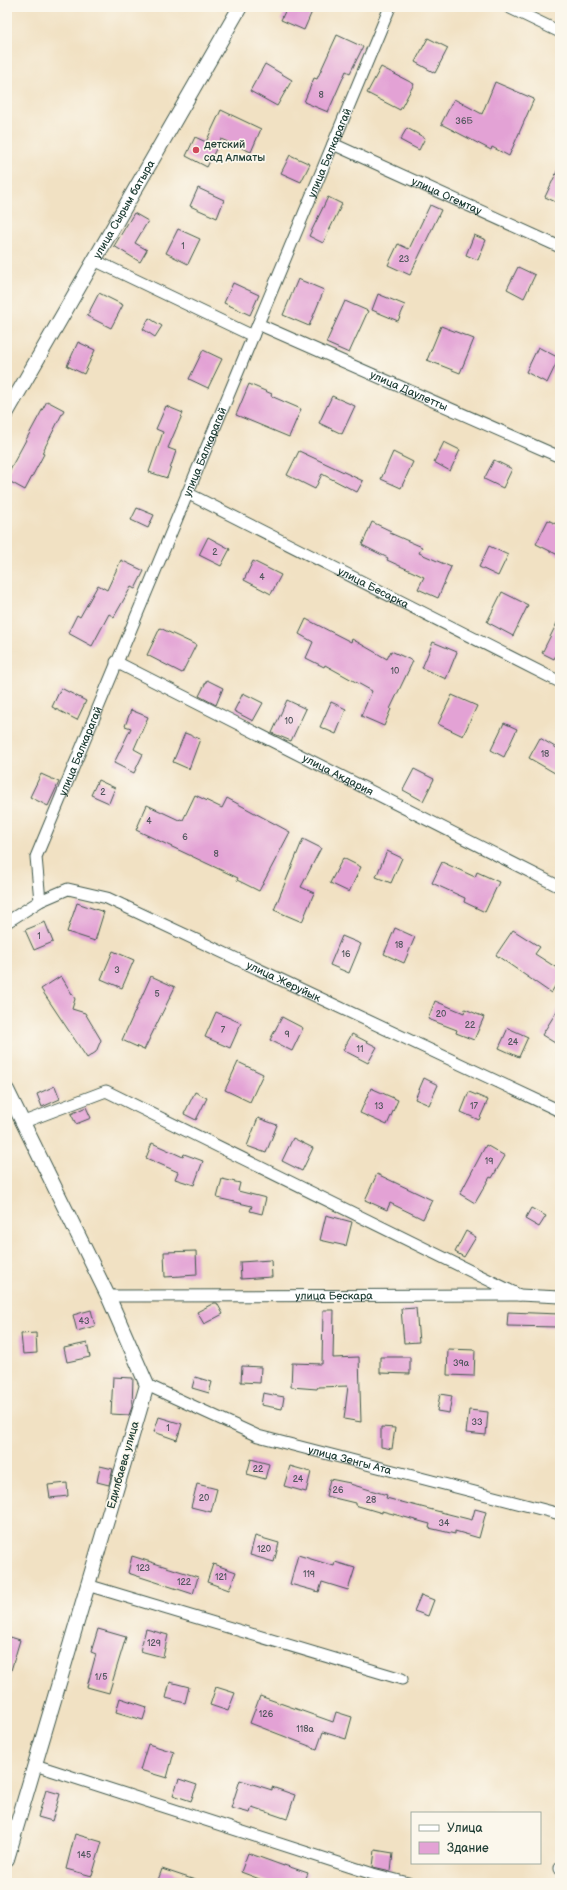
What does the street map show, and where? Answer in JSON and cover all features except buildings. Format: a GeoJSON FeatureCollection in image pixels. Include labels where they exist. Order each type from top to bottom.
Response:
{"type":"FeatureCollection","features":[{"type":"Feature","properties":{"kind":"street","name":"улица Сырым батыра"},"geometry":{"type":"LineString","coordinates":[[7,412],[240,7]]}},
{"type":"Feature","properties":{"kind":"street","name":"улица Балкарагай"},"geometry":{"type":"LineString","coordinates":[[40,901],[36,856],[390,7]]}},
{"type":"Feature","properties":{"kind":"street"},"geometry":{"type":"LineString","coordinates":[[508,7],[560,32]]}},
{"type":"Feature","properties":{"kind":"street","name":"улица Огемтау"},"geometry":{"type":"LineString","coordinates":[[333,144],[560,247]]}},
{"type":"Feature","properties":{"kind":"street"},"geometry":{"type":"LineString","coordinates":[[94,260],[253,336]]}},
{"type":"Feature","properties":{"kind":"street","name":"улица Даулетты"},"geometry":{"type":"LineString","coordinates":[[258,324],[560,457]]}},
{"type":"Feature","properties":{"kind":"street","name":"улица Бесарка"},"geometry":{"type":"LineString","coordinates":[[187,492],[560,682]]}},
{"type":"Feature","properties":{"kind":"street","name":"улица Акдария"},"geometry":{"type":"LineString","coordinates":[[116,662],[560,887]]}},
{"type":"Feature","properties":{"kind":"street","name":"улица Жеруйык"},"geometry":{"type":"LineString","coordinates":[[7,922],[40,901],[68,889],[107,898],[560,1111]]}},
{"type":"Feature","properties":{"kind":"street"},"geometry":{"type":"LineString","coordinates":[[7,1090],[108,1296],[146,1384]]}},
{"type":"Feature","properties":{"kind":"street"},"geometry":{"type":"LineString","coordinates":[[24,1122],[106,1091],[519,1295]]}},
{"type":"Feature","properties":{"kind":"street","name":"улица Бескара"},"geometry":{"type":"LineString","coordinates":[[108,1296],[519,1295],[560,1297]]}},
{"type":"Feature","properties":{"kind":"street","name":"улица Зенгы Ата"},"geometry":{"type":"LineString","coordinates":[[146,1384],[258,1436],[560,1514]]}},
{"type":"Feature","properties":{"kind":"street","name":"Едилбаева улица"},"geometry":{"type":"LineString","coordinates":[[7,1859],[146,1384]]}},
{"type":"Feature","properties":{"kind":"street"},"geometry":{"type":"LineString","coordinates":[[87,1586],[402,1679]]}},
{"type":"Feature","properties":{"kind":"street"},"geometry":{"type":"LineString","coordinates":[[35,1765],[374,1874],[408,1883]]}},
{"type":"Feature","properties":{"kind":"place","name":"детский сад Алматы"},"geometry":{"type":"Point","coordinates":[196,150]}}]}
